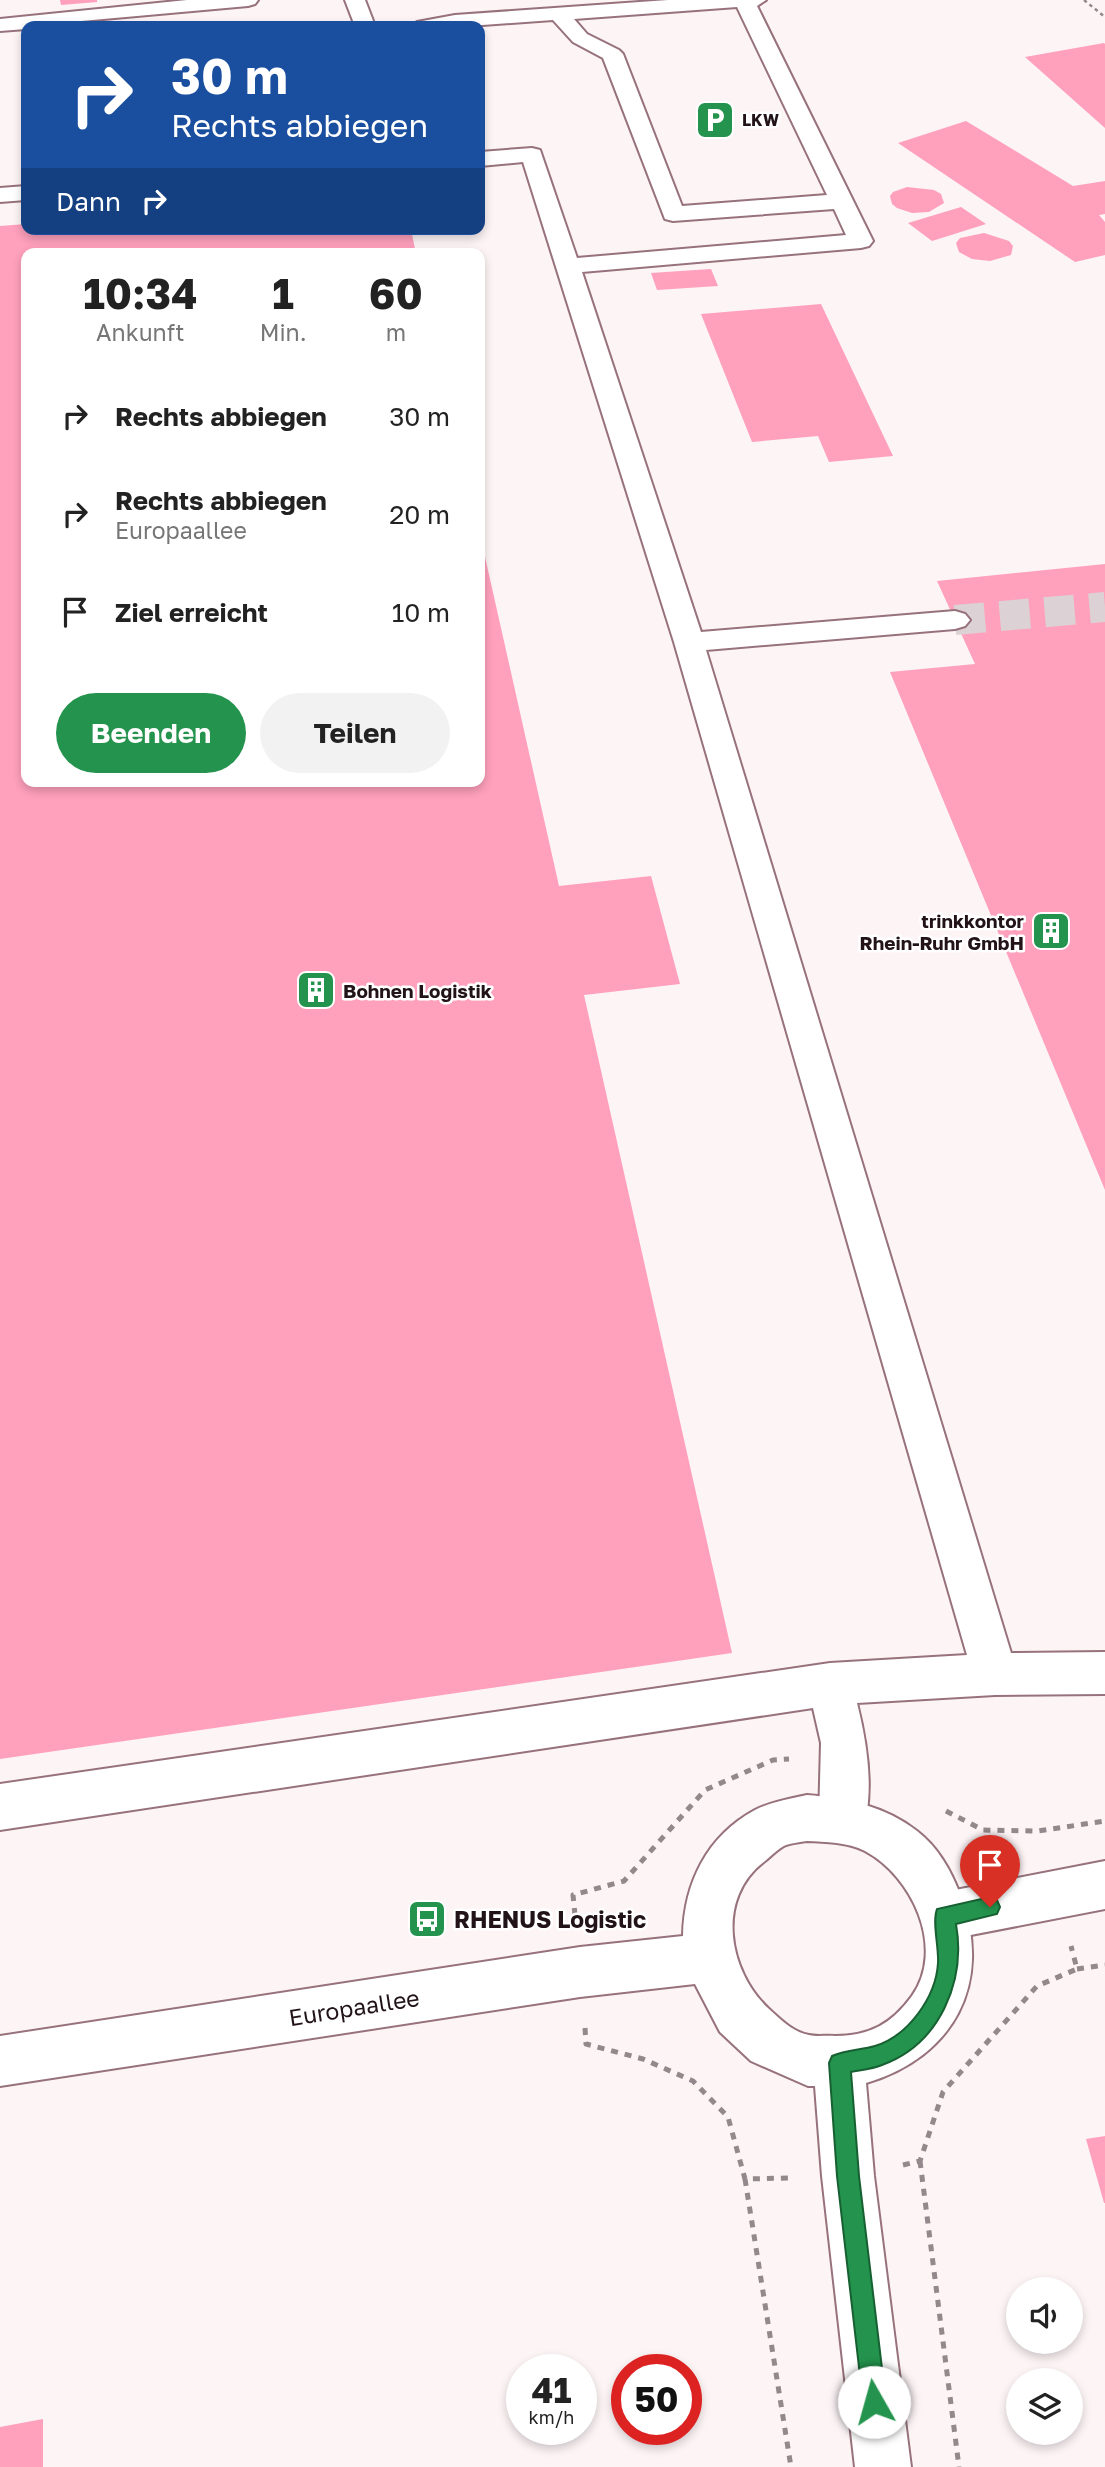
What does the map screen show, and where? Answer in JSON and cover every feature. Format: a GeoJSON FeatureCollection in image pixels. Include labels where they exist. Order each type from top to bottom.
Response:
{"type":"FeatureCollection","features":[{"type":"Feature","properties":{"kind":"main road"},"geometry":{"type":"LineString","coordinates":[[40,21],[248,0]]}},
{"type":"Feature","properties":{"kind":"main road"},"geometry":{"type":"LineString","coordinates":[[355,0],[363,21]]}},
{"type":"Feature","properties":{"kind":"main road"},"geometry":{"type":"LineString","coordinates":[[455,21],[756,0]]}},
{"type":"Feature","properties":{"kind":"main road"},"geometry":{"type":"LineString","coordinates":[[569,266],[861,241],[744,1]]}},
{"type":"Feature","properties":{"kind":"main road"},"geometry":{"type":"LineString","coordinates":[[558,14],[580,38],[612,54],[673,214],[842,201]]}},
{"type":"Feature","properties":{"kind":"main road"},"geometry":{"type":"LineString","coordinates":[[0,25],[21,23]]}},
{"type":"Feature","properties":{"kind":"main road"},"geometry":{"type":"LineString","coordinates":[[485,159],[532,155],[689,642],[995,1674]]}},
{"type":"Feature","properties":{"kind":"main road"},"geometry":{"type":"LineString","coordinates":[[0,195],[21,193]]}},
{"type":"Feature","properties":{"kind":"main road"},"geometry":{"type":"LineString","coordinates":[[689,642],[955,620]]}},
{"type":"Feature","properties":{"kind":"main road"},"geometry":{"type":"LineString","coordinates":[[0,1807],[830,1684],[995,1674],[1105,1673]]}},
{"type":"Feature","properties":{"kind":"main road"},"geometry":{"type":"LineString","coordinates":[[830,1684],[844,1744],[843,1820]]}},
{"type":"Feature","properties":{"kind":"main road"},"geometry":{"type":"LineString","coordinates":[[807,1818],[843,1820],[880,1834],[918,1864],[939,1899],[944,1916],[949,1942],[948,1968],[941,1994],[928,2018],[907,2040],[880,2056],[839,2063],[813,2061],[788,2053],[756,2034],[732,2008],[718,1984],[709,1958],[706,1933],[715,1885],[727,1863],[747,1842],[772,1826],[807,1818]]}},
{"type":"Feature","properties":{"kind":"main road"},"geometry":{"type":"LineString","coordinates":[[944,1916],[1057,1892],[1105,1885]]}},
{"type":"Feature","properties":{"kind":"main road","name":"Europaallee"},"geometry":{"type":"LineString","coordinates":[[0,2062],[580,1972],[709,1958]]}},
{"type":"Feature","properties":{"kind":"main road"},"geometry":{"type":"LineString","coordinates":[[839,2063],[848,2176],[883,2467]]}},
{"type":"Feature","properties":{"kind":"path"},"geometry":{"type":"LineString","coordinates":[[1084,0],[1105,17]]}},
{"type":"Feature","properties":{"kind":"path"},"geometry":{"type":"LineString","coordinates":[[791,2467],[745,2179],[727,2117],[693,2081],[643,2059],[586,2044],[573,1895],[624,1881],[705,1790],[773,1760],[818,1757],[844,1761]]}},
{"type":"Feature","properties":{"kind":"path"},"geometry":{"type":"LineString","coordinates":[[935,1806],[983,1830],[1038,1831],[1105,1821]]}},
{"type":"Feature","properties":{"kind":"path"},"geometry":{"type":"LineString","coordinates":[[1038,1831],[1077,1969]]}},
{"type":"Feature","properties":{"kind":"path"},"geometry":{"type":"LineString","coordinates":[[959,2467],[920,2161],[943,2092],[1037,1986],[1077,1969],[1105,1965]]}},
{"type":"Feature","properties":{"kind":"path"},"geometry":{"type":"LineString","coordinates":[[745,2179],[848,2176],[920,2161]]}},
{"type":"Feature","properties":{"kind":"building"},"geometry":{"type":"Polygon","coordinates":[[[60,0],[97,0],[97,2],[61,5],[60,0]]]}},
{"type":"Feature","properties":{"kind":"building"},"geometry":{"type":"Polygon","coordinates":[[[1105,44],[1105,128],[1025,57],[1105,44]]]}},
{"type":"Feature","properties":{"kind":"building"},"geometry":{"type":"Polygon","coordinates":[[[966,121],[1073,186],[1105,181],[1105,214],[1099,215],[1105,222],[1105,255],[1075,262],[898,143],[966,121]]]}},
{"type":"Feature","properties":{"kind":"building"},"geometry":{"type":"Polygon","coordinates":[[[907,187],[934,190],[941,194],[944,203],[929,212],[912,213],[897,208],[892,204],[890,196],[893,192],[907,187]]]}},
{"type":"Feature","properties":{"kind":"building"},"geometry":{"type":"Polygon","coordinates":[[[961,207],[986,224],[932,241],[908,223],[961,207]]]}},
{"type":"Feature","properties":{"kind":"building","name":"Bohnen Logistik"},"geometry":{"type":"Polygon","coordinates":[[[21,224],[21,235],[412,235],[415,248],[21,248],[21,787],[485,787],[485,557],[559,886],[651,876],[680,984],[584,995],[732,1653],[0,1759],[0,226],[21,224]]]}},
{"type":"Feature","properties":{"kind":"building"},"geometry":{"type":"Polygon","coordinates":[[[984,233],[1009,241],[1013,246],[1011,255],[990,261],[972,259],[959,252],[956,243],[960,238],[984,233]]]}},
{"type":"Feature","properties":{"kind":"building"},"geometry":{"type":"Polygon","coordinates":[[[711,269],[718,286],[657,290],[651,273],[711,269]]]}},
{"type":"Feature","properties":{"kind":"building"},"geometry":{"type":"Polygon","coordinates":[[[821,304],[893,456],[829,462],[818,436],[752,442],[701,314],[821,304]]]}},
{"type":"Feature","properties":{"kind":"building","name":"trinkkontor Rhein-Ruhr GmbH"},"geometry":{"type":"Polygon","coordinates":[[[1105,564],[1105,1190],[890,672],[975,664],[937,581],[1105,564]]]}},
{"type":"Feature","properties":{"kind":"building"},"geometry":{"type":"Polygon","coordinates":[[[1105,2136],[1105,2203],[1104,2203],[1086,2139],[1105,2136]]]}},
{"type":"Feature","properties":{"kind":"building"},"geometry":{"type":"Polygon","coordinates":[[[43,2419],[43,2467],[0,2467],[0,2427],[43,2419]]]}},
{"type":"Feature","properties":{"kind":"tunnel"},"geometry":{"type":"LineString","coordinates":[[955,620],[1105,607]]}},
{"type":"Feature","properties":{"kind":"place","name":"LKW"},"geometry":{"type":"Point","coordinates":[715,120]}},
{"type":"Feature","properties":{"kind":"place","name":"trinkkontor Rhein-Ruhr GmbH"},"geometry":{"type":"Point","coordinates":[1051,931]}},
{"type":"Feature","properties":{"kind":"place","name":"Bohnen Logistik"},"geometry":{"type":"Point","coordinates":[316,990]}},
{"type":"Feature","properties":{"kind":"place","name":"RHENUS Logistic"},"geometry":{"type":"Point","coordinates":[427,1919]}},
{"type":"Feature","properties":{"kind":"route"},"geometry":{"type":"LineString","coordinates":[[874,2402],[848,2176],[839,2063],[880,2056],[907,2040],[918,2029],[928,2018],[941,1994],[948,1968],[949,1942],[944,1916],[990,1907]]}}]}
